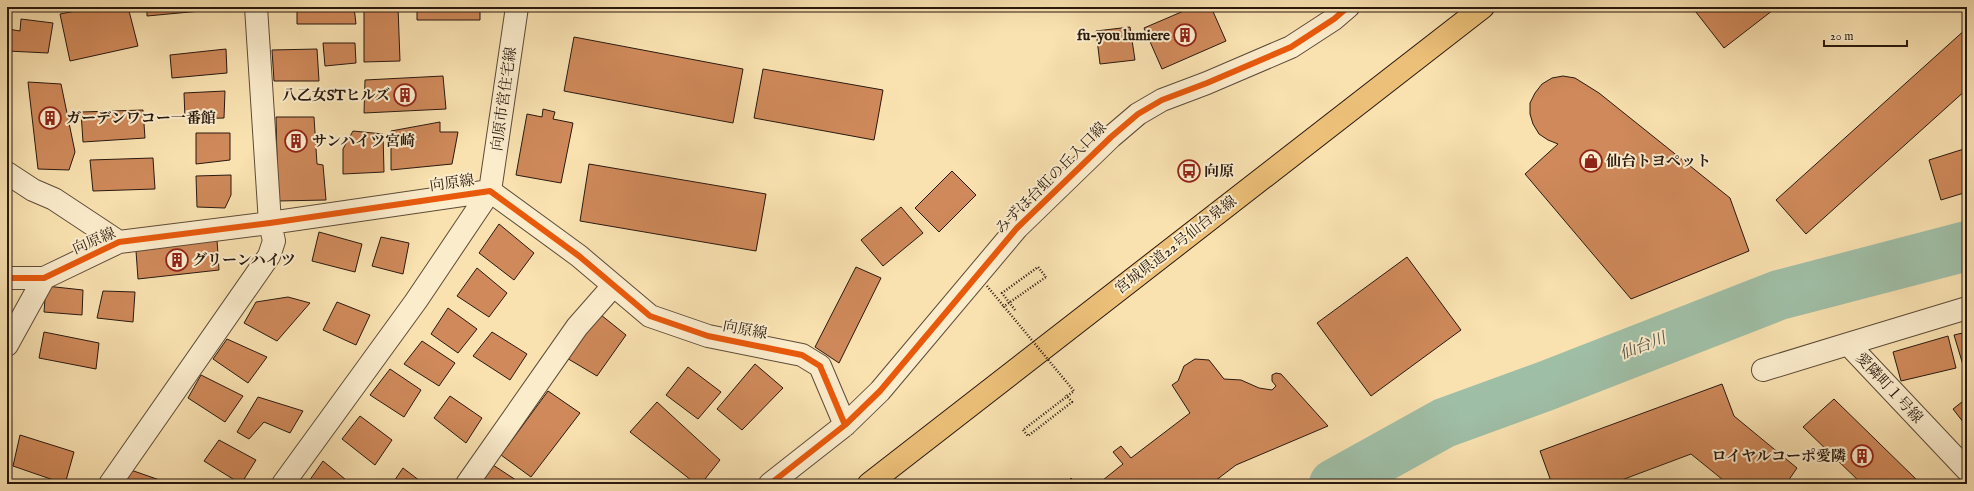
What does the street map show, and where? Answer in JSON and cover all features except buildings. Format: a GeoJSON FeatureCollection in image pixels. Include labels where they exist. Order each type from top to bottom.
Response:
{"type":"FeatureCollection","features":[{"type":"Feature","properties":{"kind":"main road","name":"宮城県道22号仙台泉線"},"geometry":{"type":"LineString","coordinates":[[870,484],[1483,7]]}},
{"type":"Feature","properties":{"kind":"street"},"geometry":{"type":"LineString","coordinates":[[110,484],[269,256],[274,241],[270,223],[256,7]]}},
{"type":"Feature","properties":{"kind":"street","name":"向原市営住宅線"},"geometry":{"type":"LineString","coordinates":[[490,191],[517,7]]}},
{"type":"Feature","properties":{"kind":"street","name":"みずほ台虹の丘入口線"},"geometry":{"type":"LineString","coordinates":[[770,484],[845,425],[880,391],[1017,228],[1111,137],[1138,114],[1162,100],[1207,84],[1291,47],[1334,20],[1348,7]]}},
{"type":"Feature","properties":{"kind":"street"},"geometry":{"type":"LineString","coordinates":[[7,173],[33,190],[54,199],[119,242]]}},
{"type":"Feature","properties":{"kind":"street"},"geometry":{"type":"LineString","coordinates":[[283,484],[416,302],[490,191]]}},
{"type":"Feature","properties":{"kind":"street","name":"向原線"},"geometry":{"type":"LineString","coordinates":[[7,278],[44,278],[119,242],[270,223],[490,191],[579,256],[650,316],[708,336],[802,355],[820,366],[845,425]]}},
{"type":"Feature","properties":{"kind":"street"},"geometry":{"type":"LineString","coordinates":[[7,345],[44,278]]}},
{"type":"Feature","properties":{"kind":"street"},"geometry":{"type":"LineString","coordinates":[[467,484],[577,327],[613,286]]}},
{"type":"Feature","properties":{"kind":"street","name":"愛隣町１号線"},"geometry":{"type":"LineString","coordinates":[[1967,308],[1848,344],[1967,470]]}},
{"type":"Feature","properties":{"kind":"street"},"geometry":{"type":"LineString","coordinates":[[1763,370],[1848,344]]}},
{"type":"Feature","properties":{"kind":"path"},"geometry":{"type":"LineString","coordinates":[[1003,307],[1046,278],[1038,267],[1002,293],[1015,310]]}},
{"type":"Feature","properties":{"kind":"path"},"geometry":{"type":"LineString","coordinates":[[987,286],[1074,391],[1023,430],[1028,436],[1072,402],[1066,395]]}},
{"type":"Feature","properties":{"kind":"waterway","name":"仙台川"},"geometry":{"type":"LineString","coordinates":[[1334,484],[1444,423],[1543,387],[1779,295],[1967,246]]}},
{"type":"Feature","properties":{"kind":"cycle path"},"geometry":{"type":"LineString","coordinates":[[770,484],[845,425],[880,391],[1017,228],[1111,137],[1138,114],[1162,100],[1207,83],[1291,47],[1334,19],[1348,7]]}},
{"type":"Feature","properties":{"kind":"cycle path"},"geometry":{"type":"LineString","coordinates":[[7,278],[44,278],[119,242],[270,223],[490,191],[579,256],[650,316],[708,336],[802,355],[820,366],[845,425]]}},
{"type":"Feature","properties":{"kind":"place","name":"fu-you lumiere"},"geometry":{"type":"Point","coordinates":[1185,35]}},
{"type":"Feature","properties":{"kind":"place","name":"八乙女STヒルズ"},"geometry":{"type":"Point","coordinates":[405,95]}},
{"type":"Feature","properties":{"kind":"place","name":"ガーデンワコー一番館"},"geometry":{"type":"Point","coordinates":[50,118]}},
{"type":"Feature","properties":{"kind":"place","name":"サンハイツ宮崎"},"geometry":{"type":"Point","coordinates":[296,141]}},
{"type":"Feature","properties":{"kind":"place","name":"仙台トヨペット"},"geometry":{"type":"Point","coordinates":[1591,161]}},
{"type":"Feature","properties":{"kind":"place","name":"向原"},"geometry":{"type":"Point","coordinates":[1189,171]}},
{"type":"Feature","properties":{"kind":"place","name":"グリーンハイツ"},"geometry":{"type":"Point","coordinates":[177,260]}},
{"type":"Feature","properties":{"kind":"place","name":"ロイヤルコーポ愛隣"},"geometry":{"type":"Point","coordinates":[1862,456]}}]}
